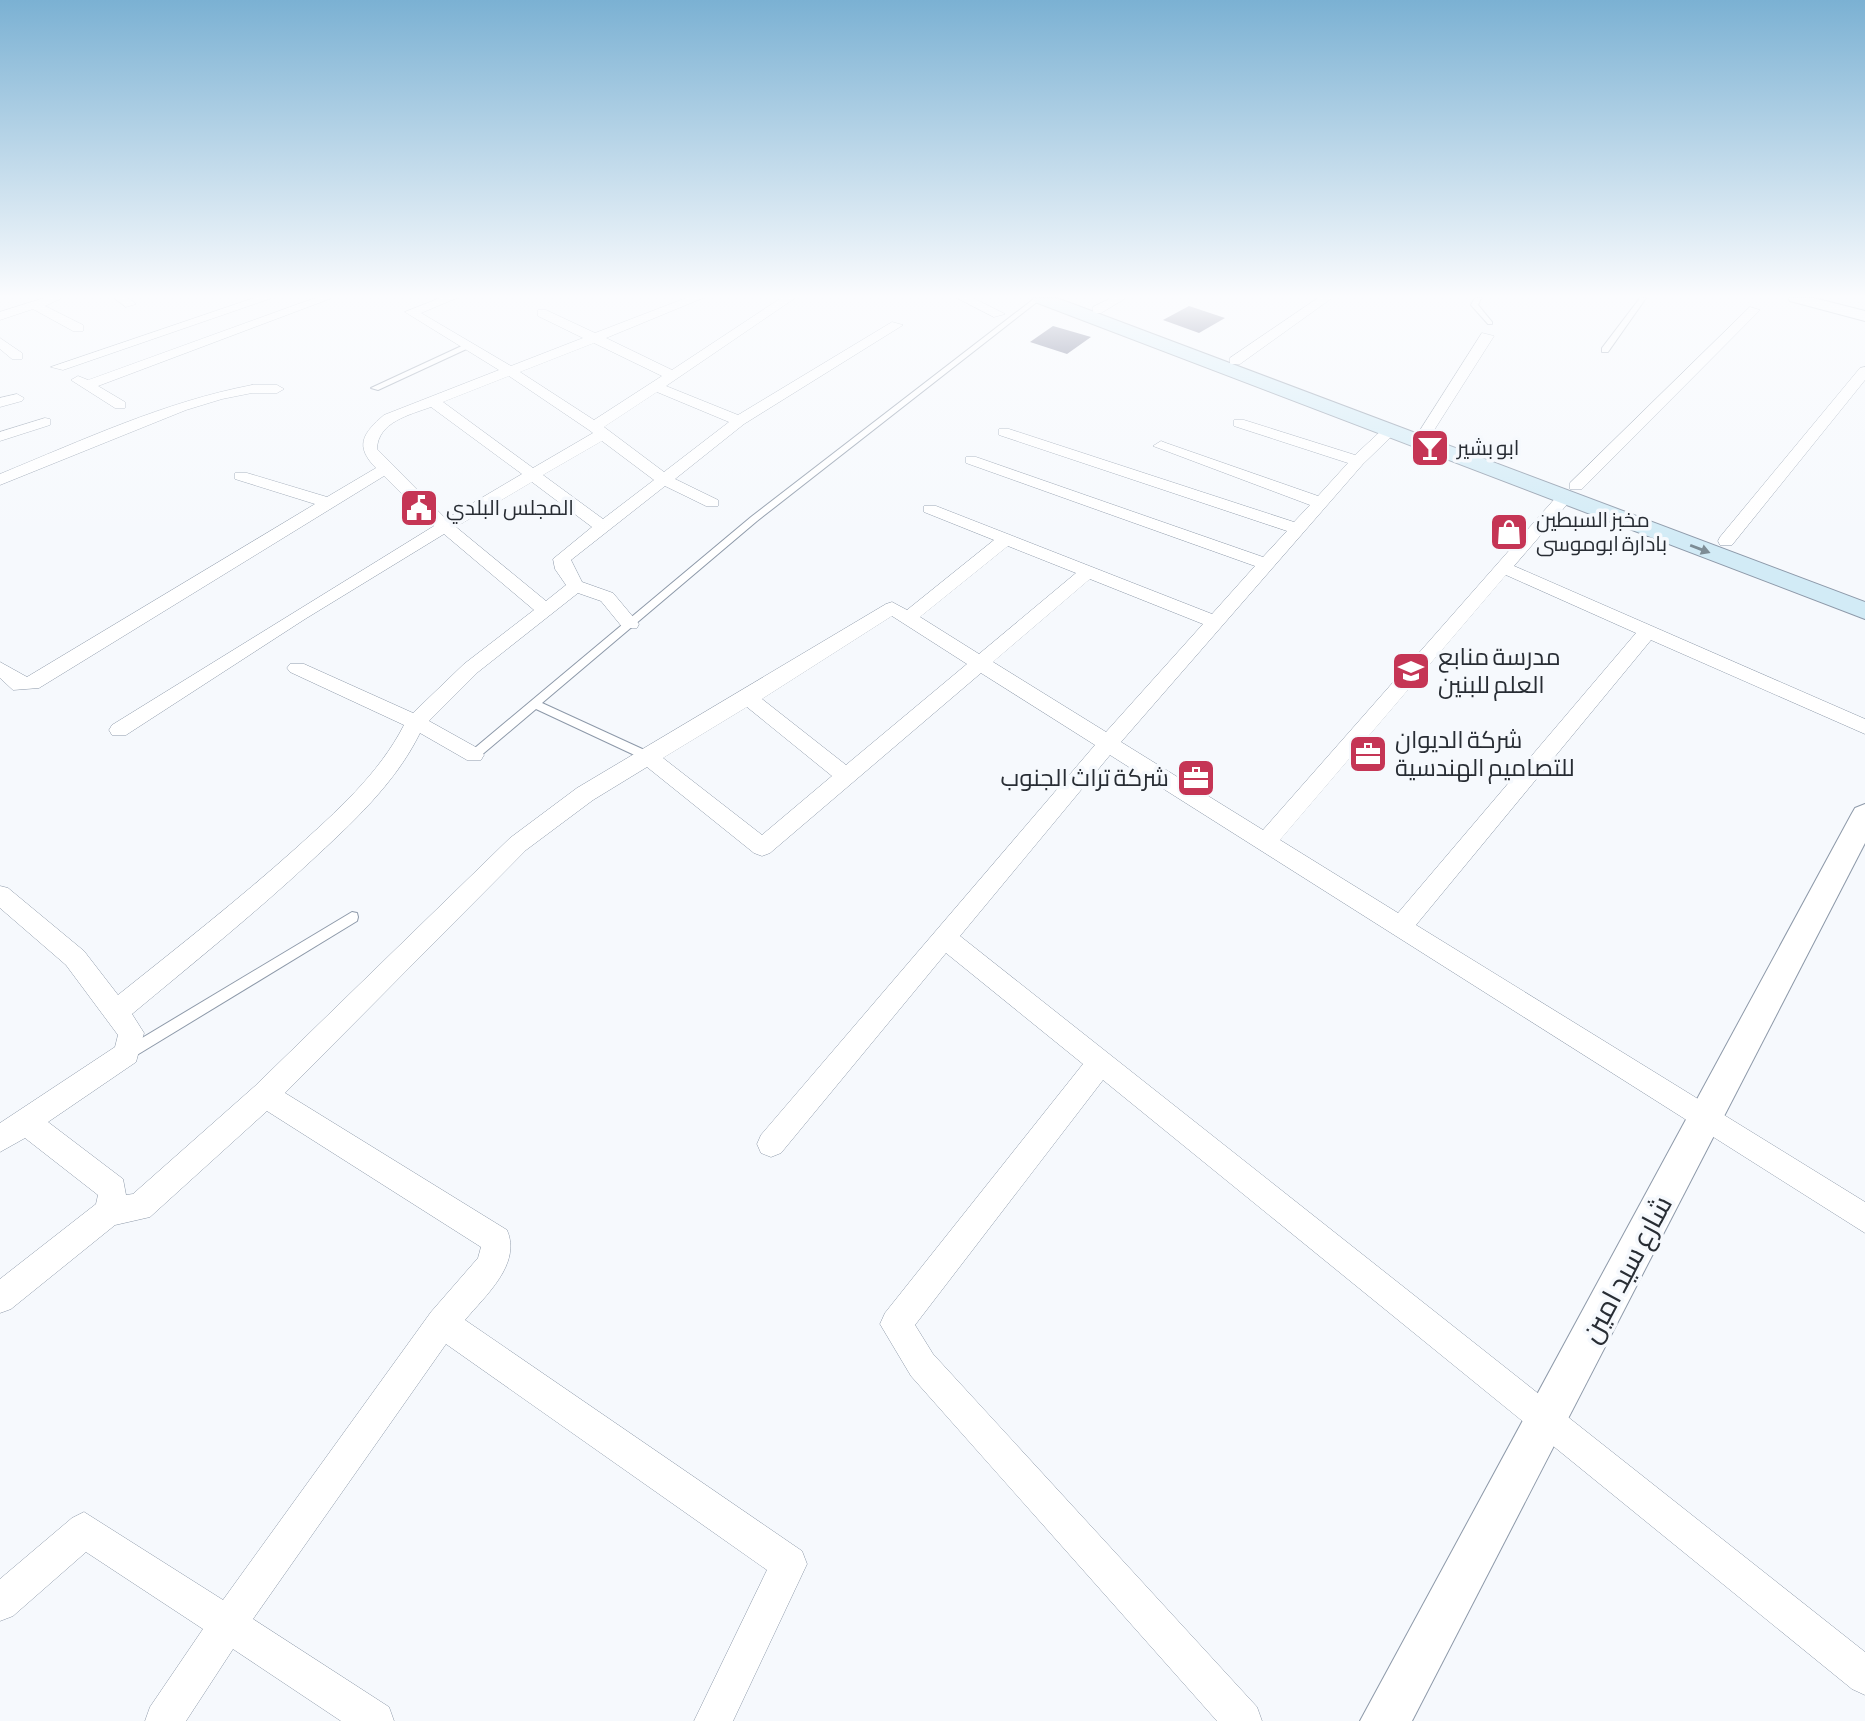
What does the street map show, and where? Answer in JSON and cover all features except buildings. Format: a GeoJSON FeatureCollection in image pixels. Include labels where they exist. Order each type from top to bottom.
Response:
{"type":"FeatureCollection","features":[{"type":"Feature","properties":{"kind":"main road"},"geometry":{"type":"LineString","coordinates":[[1251,378],[1389,431],[1726,541],[1865,594]]}},
{"type":"Feature","properties":{"kind":"main road"},"geometry":{"type":"LineString","coordinates":[[1284,378],[1426,432],[1865,611]]}},
{"type":"Feature","properties":{"kind":"street"},"geometry":{"type":"LineString","coordinates":[[76,378],[120,405]]}},
{"type":"Feature","properties":{"kind":"street"},"geometry":{"type":"LineString","coordinates":[[87,385],[105,378]]}},
{"type":"Feature","properties":{"kind":"street"},"geometry":{"type":"LineString","coordinates":[[491,378],[389,418],[376,430],[368,448],[370,455],[443,525],[546,610]]}},
{"type":"Feature","properties":{"kind":"street"},"geometry":{"type":"LineString","coordinates":[[521,378],[663,478],[712,503]]}},
{"type":"Feature","properties":{"kind":"street"},"geometry":{"type":"LineString","coordinates":[[119,730],[248,645],[443,525],[533,474],[667,378]]}},
{"type":"Feature","properties":{"kind":"street"},"geometry":{"type":"LineString","coordinates":[[629,624],[607,597],[576,586],[564,569],[562,559],[663,478],[740,421],[810,378]]}},
{"type":"Feature","properties":{"kind":"street"},"geometry":{"type":"LineString","coordinates":[[1426,432],[1459,378]]}},
{"type":"Feature","properties":{"kind":"street"},"geometry":{"type":"LineString","coordinates":[[1265,842],[1502,567],[1570,492],[1685,378]]}},
{"type":"Feature","properties":{"kind":"street"},"geometry":{"type":"LineString","coordinates":[[1726,541],[1859,378]]}},
{"type":"Feature","properties":{"kind":"street"},"geometry":{"type":"LineString","coordinates":[[655,386],[740,421]]}},
{"type":"Feature","properties":{"kind":"street"},"geometry":{"type":"LineString","coordinates":[[0,480],[193,403],[251,388],[277,389]]}},
{"type":"Feature","properties":{"kind":"street"},"geometry":{"type":"LineString","coordinates":[[0,403],[17,398]]}},
{"type":"Feature","properties":{"kind":"street"},"geometry":{"type":"LineString","coordinates":[[432,401],[603,527]]}},
{"type":"Feature","properties":{"kind":"street"},"geometry":{"type":"LineString","coordinates":[[0,437],[45,422]]}},
{"type":"Feature","properties":{"kind":"street"},"geometry":{"type":"LineString","coordinates":[[1239,423],[1358,461]]}},
{"type":"Feature","properties":{"kind":"street"},"geometry":{"type":"LineString","coordinates":[[771,1144],[1108,743],[1358,461],[1389,431]]}},
{"type":"Feature","properties":{"kind":"street"},"geometry":{"type":"LineString","coordinates":[[1004,432],[1298,529]]}},
{"type":"Feature","properties":{"kind":"street"},"geometry":{"type":"LineString","coordinates":[[1161,446],[1321,503]]}},
{"type":"Feature","properties":{"kind":"street"},"geometry":{"type":"LineString","coordinates":[[971,460],[1267,564]]}},
{"type":"Feature","properties":{"kind":"street"},"geometry":{"type":"LineString","coordinates":[[0,668],[20,685],[32,683],[385,469]]}},
{"type":"Feature","properties":{"kind":"street"},"geometry":{"type":"LineString","coordinates":[[241,476],[328,503]]}},
{"type":"Feature","properties":{"kind":"street"},"geometry":{"type":"LineString","coordinates":[[930,509],[1216,622]]}},
{"type":"Feature","properties":{"kind":"street"},"geometry":{"type":"LineString","coordinates":[[908,618],[1006,539]]}},
{"type":"Feature","properties":{"kind":"street"},"geometry":{"type":"LineString","coordinates":[[1502,567],[1865,727]]}},
{"type":"Feature","properties":{"kind":"street"},"geometry":{"type":"LineString","coordinates":[[647,756],[762,847],[847,777],[978,662],[1088,572]]}},
{"type":"Feature","properties":{"kind":"street"},"geometry":{"type":"LineString","coordinates":[[114,1013],[255,899],[345,817],[400,753],[416,722],[471,668],[576,586]]}},
{"type":"Feature","properties":{"kind":"street"},"geometry":{"type":"LineString","coordinates":[[0,1298],[109,1212],[140,1207],[265,1095],[518,844],[585,794],[748,698],[892,608],[1865,1219]]}},
{"type":"Feature","properties":{"kind":"street"},"geometry":{"type":"LineString","coordinates":[[1400,927],[1648,631]]}},
{"type":"Feature","properties":{"kind":"street"},"geometry":{"type":"LineString","coordinates":[[297,667],[416,722],[474,755]]}},
{"type":"Feature","properties":{"kind":"street"},"geometry":{"type":"LineString","coordinates":[[748,698],[847,777]]}},
{"type":"Feature","properties":{"kind":"street","name":"شارع سيد امين"},"geometry":{"type":"LineString","coordinates":[[1385,1721],[1865,815]]}},
{"type":"Feature","properties":{"kind":"street"},"geometry":{"type":"LineString","coordinates":[[0,895],[45,930],[75,958],[131,1033],[127,1054],[28,1123],[0,1139]]}},
{"type":"Feature","properties":{"kind":"street"},"geometry":{"type":"LineString","coordinates":[[946,939],[1865,1676]]}},
{"type":"Feature","properties":{"kind":"street"},"geometry":{"type":"LineString","coordinates":[[1100,1063],[896,1324],[922,1365],[1244,1721]]}},
{"type":"Feature","properties":{"kind":"street"},"geometry":{"type":"LineString","coordinates":[[164,1721],[227,1625],[442,1323],[491,1266],[497,1240],[265,1095]]}},
{"type":"Feature","properties":{"kind":"street"},"geometry":{"type":"LineString","coordinates":[[28,1123],[113,1189],[109,1212]]}},
{"type":"Feature","properties":{"kind":"street"},"geometry":{"type":"LineString","coordinates":[[442,1323],[789,1564],[713,1721]]}},
{"type":"Feature","properties":{"kind":"street"},"geometry":{"type":"LineString","coordinates":[[0,1603],[84,1530],[375,1721]]}},
{"type":"Feature","properties":{"kind":"lane"},"geometry":{"type":"LineString","coordinates":[[375,388],[397,378]]}},
{"type":"Feature","properties":{"kind":"lane"},"geometry":{"type":"LineString","coordinates":[[474,755],[754,519],[936,378]]}},
{"type":"Feature","properties":{"kind":"lane"},"geometry":{"type":"LineString","coordinates":[[535,704],[647,756]]}},
{"type":"Feature","properties":{"kind":"lane"},"geometry":{"type":"LineString","coordinates":[[127,1054],[352,917]]}},
{"type":"Feature","properties":{"kind":"place","name":"ابو بشير"},"geometry":{"type":"Point","coordinates":[1430,448]}},
{"type":"Feature","properties":{"kind":"place","name":"المجلس البلدي"},"geometry":{"type":"Point","coordinates":[419,508]}},
{"type":"Feature","properties":{"kind":"place","name":"مخبز السبطين بادارة ابوموسى"},"geometry":{"type":"Point","coordinates":[1509,532]}},
{"type":"Feature","properties":{"kind":"place","name":"مدرسة منابع العلم للبنين"},"geometry":{"type":"Point","coordinates":[1411,671]}},
{"type":"Feature","properties":{"kind":"place","name":"شركة الديوان للتصاميم الهندسية"},"geometry":{"type":"Point","coordinates":[1368,754]}},
{"type":"Feature","properties":{"kind":"place","name":"شركة تراث الجنوب"},"geometry":{"type":"Point","coordinates":[1196,778]}}]}
